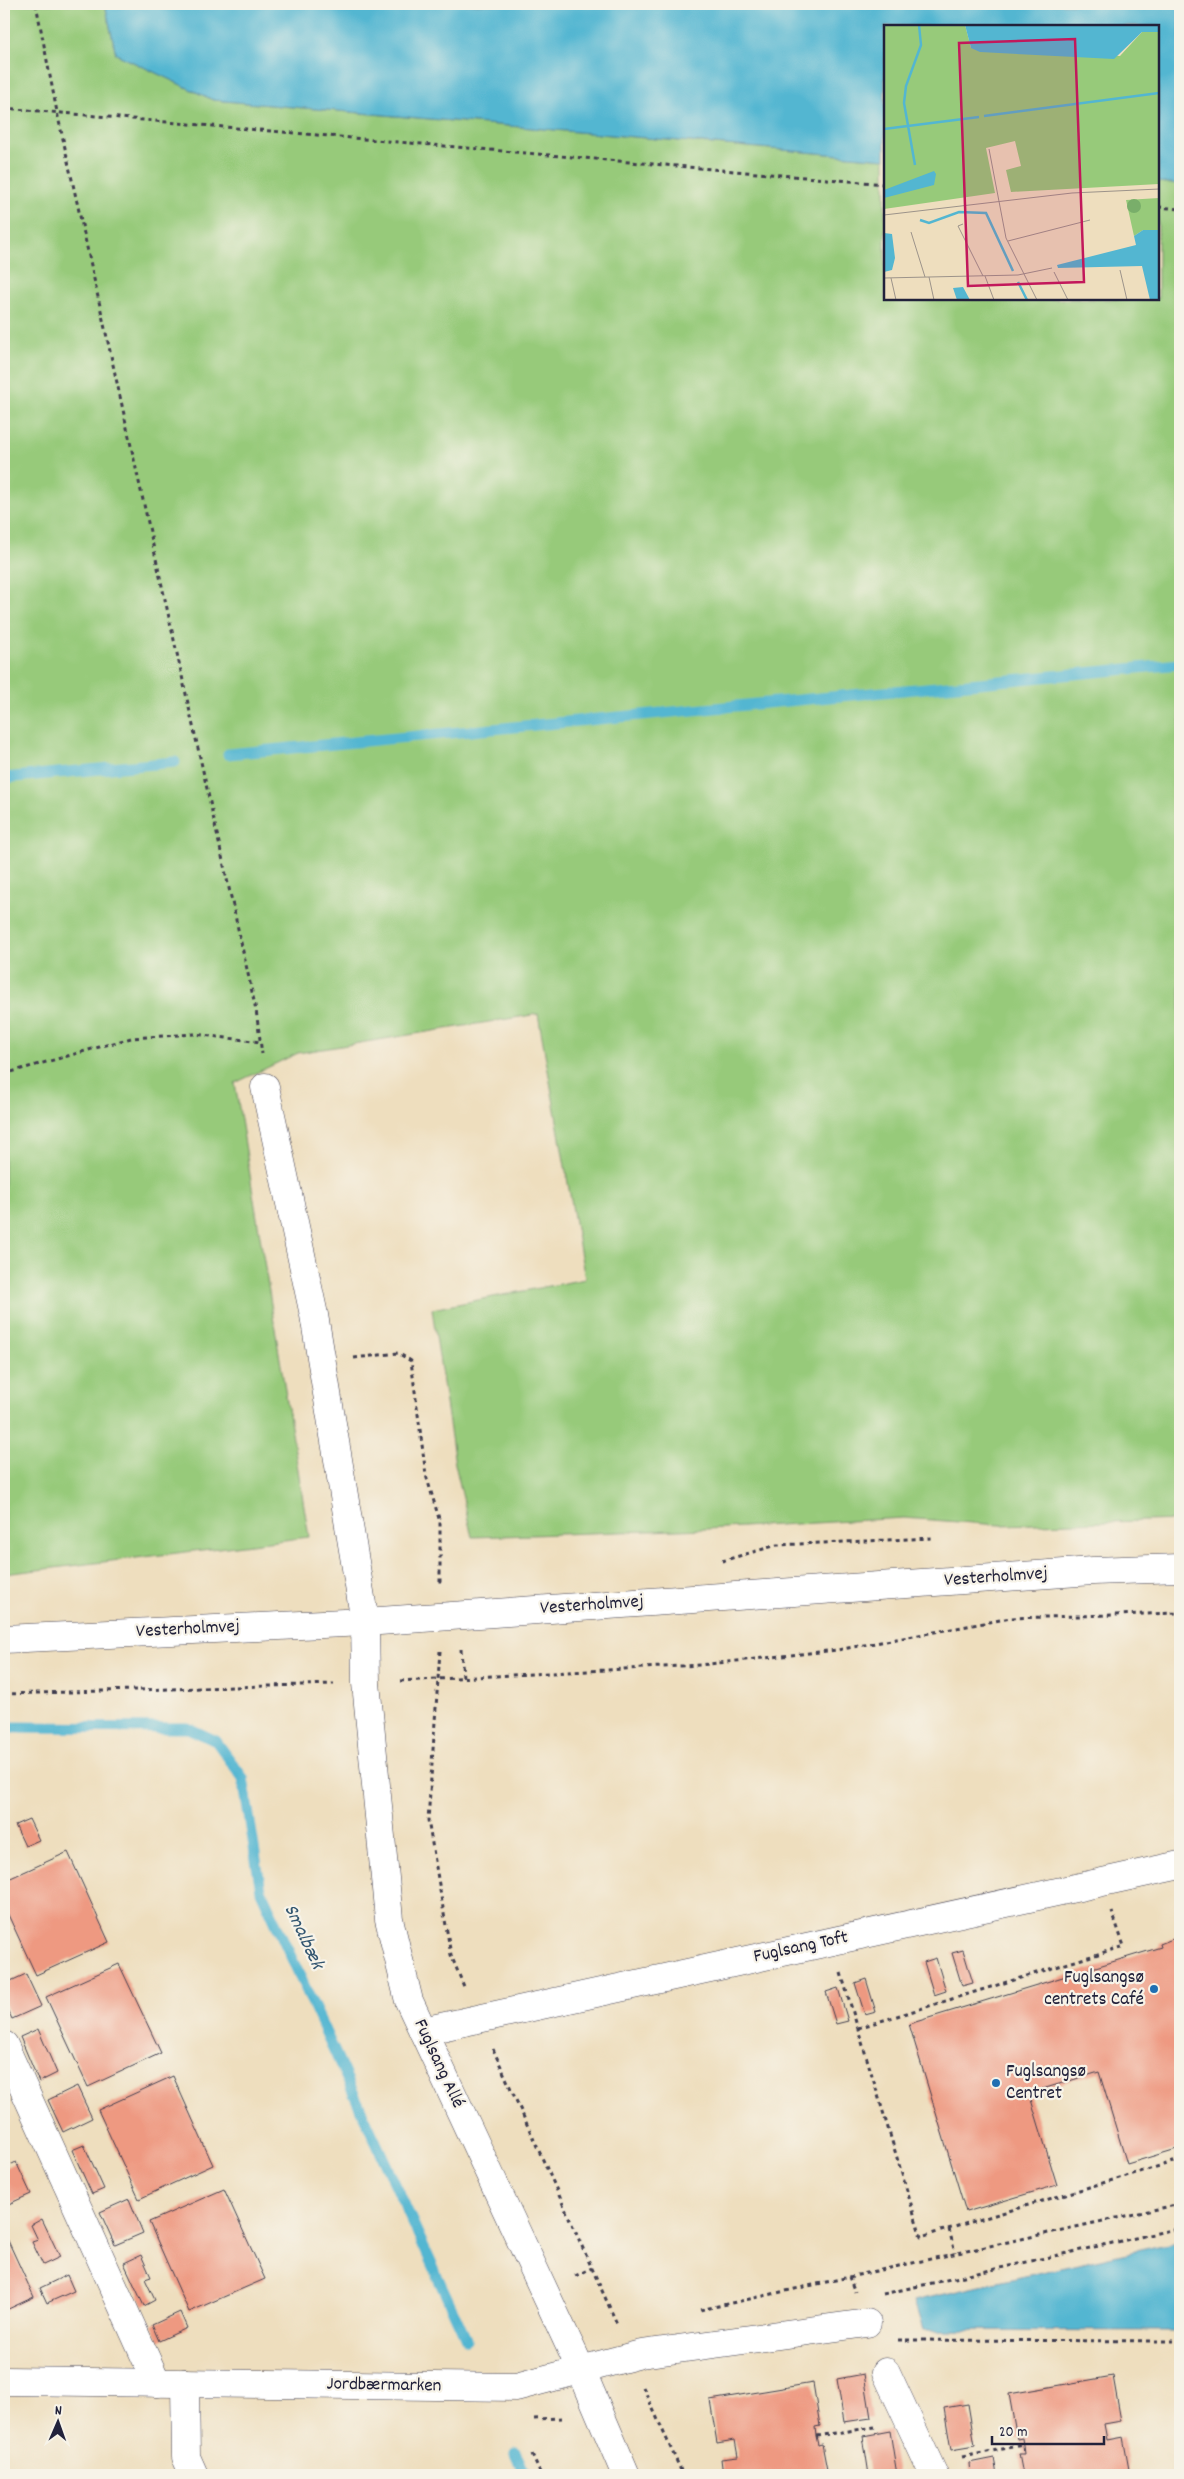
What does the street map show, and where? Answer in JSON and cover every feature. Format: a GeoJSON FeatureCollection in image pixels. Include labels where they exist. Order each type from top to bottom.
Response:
{"type":"FeatureCollection","features":[{"type":"Feature","properties":{"kind":"street","name":"Fuglsang Allé"},"geometry":{"type":"LineString","coordinates":[[265,1088],[314,1315],[365,1622],[366,1683],[389,1919],[409,2001],[582,2372],[626,2475]]}},
{"type":"Feature","properties":{"kind":"street","name":"Vesterholmvej"},"geometry":{"type":"LineString","coordinates":[[4,1639],[365,1622],[1084,1572],[1180,1568]]}},
{"type":"Feature","properties":{"kind":"street","name":"Fuglsang Toft"},"geometry":{"type":"LineString","coordinates":[[423,2031],[1180,1865]]}},
{"type":"Feature","properties":{"kind":"street"},"geometry":{"type":"LineString","coordinates":[[4,2045],[157,2383]]}},
{"type":"Feature","properties":{"kind":"street","name":"Jordbærmarken"},"geometry":{"type":"LineString","coordinates":[[4,2381],[516,2387],[582,2372],[641,2354],[867,2323]]}},
{"type":"Feature","properties":{"kind":"street"},"geometry":{"type":"LineString","coordinates":[[886,2372],[932,2471]]}},
{"type":"Feature","properties":{"kind":"street"},"geometry":{"type":"LineString","coordinates":[[185,2383],[186,2457],[194,2475]]}},
{"type":"Feature","properties":{"kind":"path"},"geometry":{"type":"LineString","coordinates":[[36,4],[57,112],[261,1042],[265,1088]]}},
{"type":"Feature","properties":{"kind":"path"},"geometry":{"type":"LineString","coordinates":[[4,108],[884,184]]}},
{"type":"Feature","properties":{"kind":"path"},"geometry":{"type":"LineString","coordinates":[[1159,207],[1180,209]]}},
{"type":"Feature","properties":{"kind":"path"},"geometry":{"type":"LineString","coordinates":[[4,1074],[131,1038],[194,1034],[261,1042]]}},
{"type":"Feature","properties":{"kind":"path"},"geometry":{"type":"LineString","coordinates":[[322,1362],[398,1353],[411,1361],[426,1475],[440,1522],[439,1680],[428,1820],[450,1955],[684,2475]]}},
{"type":"Feature","properties":{"kind":"path"},"geometry":{"type":"LineString","coordinates":[[4,1694],[439,1680],[700,1665],[837,1650],[1011,1618],[1180,1613]]}},
{"type":"Feature","properties":{"kind":"path"},"geometry":{"type":"LineString","coordinates":[[858,2028],[1124,1946],[1102,1882]]}},
{"type":"Feature","properties":{"kind":"path"},"geometry":{"type":"LineString","coordinates":[[832,1941],[921,2237],[1180,2160]]}},
{"type":"Feature","properties":{"kind":"path"},"geometry":{"type":"LineString","coordinates":[[849,2277],[1180,2204]]}},
{"type":"Feature","properties":{"kind":"path"},"geometry":{"type":"LineString","coordinates":[[877,2295],[1180,2228]]}},
{"type":"Feature","properties":{"kind":"path"},"geometry":{"type":"LineString","coordinates":[[949,2229],[955,2253]]}},
{"type":"Feature","properties":{"kind":"path"},"geometry":{"type":"LineString","coordinates":[[894,2340],[1180,2341]]}},
{"type":"Feature","properties":{"kind":"path"},"geometry":{"type":"LineString","coordinates":[[816,2436],[894,2424],[908,2418]]}},
{"type":"Feature","properties":{"kind":"path"},"geometry":{"type":"LineString","coordinates":[[932,2471],[944,2461],[1023,2445]]}},
{"type":"Feature","properties":{"kind":"path"},"geometry":{"type":"LineString","coordinates":[[532,2455],[541,2475]]}},
{"type":"Feature","properties":{"kind":"green space"},"geometry":{"type":"Polygon","coordinates":[[[4,4],[105,4],[116,54],[213,100],[884,159],[884,300],[1159,300],[1159,182],[1180,184],[1180,1520],[1000,1525],[904,1518],[706,1529],[472,1537],[455,1464],[432,1309],[585,1279],[538,1014],[298,1053],[235,1083],[309,1537],[4,1574],[4,4]]]}},
{"type":"Feature","properties":{"kind":"water"},"geometry":{"type":"Polygon","coordinates":[[[105,4],[1180,4],[1180,184],[1159,182],[1159,25],[884,25],[884,159],[213,100],[116,54],[105,4]]]}},
{"type":"Feature","properties":{"kind":"water"},"geometry":{"type":"Polygon","coordinates":[[[1180,2241],[1180,2331],[923,2330],[914,2301],[1180,2241]]]}},
{"type":"Feature","properties":{"kind":"building"},"geometry":{"type":"Polygon","coordinates":[[[29,1819],[39,1840],[25,1846],[15,1825],[29,1819]]]}},
{"type":"Feature","properties":{"kind":"building"},"geometry":{"type":"Polygon","coordinates":[[[68,1852],[109,1942],[36,1975],[4,1906],[4,1881],[68,1852]]]}},
{"type":"Feature","properties":{"kind":"building","name":"Fuglsangsø Centret"},"geometry":{"type":"Polygon","coordinates":[[[1180,1936],[1180,2148],[1127,2164],[1099,2072],[1029,2093],[1057,2185],[966,2212],[909,2024],[1161,1947],[1160,1944],[1180,1936]]]}},
{"type":"Feature","properties":{"kind":"building"},"geometry":{"type":"Polygon","coordinates":[[[963,1950],[973,1983],[962,1986],[952,1953],[963,1950]]]}},
{"type":"Feature","properties":{"kind":"building"},"geometry":{"type":"Polygon","coordinates":[[[936,1958],[946,1991],[934,1995],[924,1962],[936,1958]]]}},
{"type":"Feature","properties":{"kind":"building"},"geometry":{"type":"Polygon","coordinates":[[[119,1964],[161,2053],[88,2087],[46,1997],[119,1964]]]}},
{"type":"Feature","properties":{"kind":"building"},"geometry":{"type":"Polygon","coordinates":[[[26,1974],[41,2006],[12,2019],[4,2002],[4,1984],[26,1974]]]}},
{"type":"Feature","properties":{"kind":"building"},"geometry":{"type":"Polygon","coordinates":[[[866,1979],[876,2012],[865,2015],[855,1983],[866,1979]]]}},
{"type":"Feature","properties":{"kind":"building"},"geometry":{"type":"Polygon","coordinates":[[[838,1988],[848,2021],[836,2024],[826,1992],[838,1988]]]}},
{"type":"Feature","properties":{"kind":"building"},"geometry":{"type":"Polygon","coordinates":[[[38,2029],[57,2073],[39,2082],[20,2037],[38,2029]]]}},
{"type":"Feature","properties":{"kind":"building"},"geometry":{"type":"Polygon","coordinates":[[[173,2076],[213,2165],[139,2199],[98,2110],[173,2076]]]}},
{"type":"Feature","properties":{"kind":"building"},"geometry":{"type":"Polygon","coordinates":[[[77,2086],[92,2118],[63,2132],[48,2100],[77,2086]]]}},
{"type":"Feature","properties":{"kind":"building"},"geometry":{"type":"Polygon","coordinates":[[[84,2145],[104,2189],[92,2194],[72,2150],[84,2145]]]}},
{"type":"Feature","properties":{"kind":"building"},"geometry":{"type":"Polygon","coordinates":[[[16,2162],[31,2194],[4,2206],[4,2168],[16,2162]]]}},
{"type":"Feature","properties":{"kind":"building"},"geometry":{"type":"Polygon","coordinates":[[[224,2189],[265,2279],[189,2312],[149,2222],[224,2189]]]}},
{"type":"Feature","properties":{"kind":"building"},"geometry":{"type":"Polygon","coordinates":[[[129,2199],[143,2233],[115,2245],[100,2212],[129,2199]]]}},
{"type":"Feature","properties":{"kind":"building"},"geometry":{"type":"Polygon","coordinates":[[[42,2219],[60,2257],[43,2265],[32,2242],[38,2240],[31,2225],[42,2219]]]}},
{"type":"Feature","properties":{"kind":"building"},"geometry":{"type":"Polygon","coordinates":[[[4,2232],[34,2297],[4,2311],[4,2232]]]}},
{"type":"Feature","properties":{"kind":"building"},"geometry":{"type":"Polygon","coordinates":[[[141,2255],[151,2277],[145,2279],[155,2300],[144,2306],[124,2263],[141,2255]]]}},
{"type":"Feature","properties":{"kind":"building"},"geometry":{"type":"Polygon","coordinates":[[[67,2275],[74,2291],[47,2303],[40,2288],[67,2275]]]}},
{"type":"Feature","properties":{"kind":"building"},"geometry":{"type":"Polygon","coordinates":[[[180,2312],[187,2328],[159,2341],[152,2325],[180,2312]]]}},
{"type":"Feature","properties":{"kind":"building"},"geometry":{"type":"Polygon","coordinates":[[[864,2374],[871,2418],[844,2422],[837,2379],[864,2374]]]}},
{"type":"Feature","properties":{"kind":"building"},"geometry":{"type":"Polygon","coordinates":[[[1113,2376],[1121,2421],[1104,2424],[1107,2440],[1123,2437],[1130,2475],[1023,2475],[1019,2454],[1024,2454],[1022,2438],[1017,2439],[1009,2394],[1113,2376]]]}},
{"type":"Feature","properties":{"kind":"building"},"geometry":{"type":"Polygon","coordinates":[[[813,2383],[820,2426],[815,2427],[816,2436],[818,2445],[822,2444],[828,2475],[723,2475],[721,2459],[738,2457],[735,2440],[717,2443],[710,2400],[813,2383]]]}},
{"type":"Feature","properties":{"kind":"building"},"geometry":{"type":"Polygon","coordinates":[[[968,2404],[975,2446],[951,2450],[944,2408],[968,2404]]]}},
{"type":"Feature","properties":{"kind":"building"},"geometry":{"type":"Polygon","coordinates":[[[890,2431],[897,2475],[869,2475],[863,2436],[890,2431]]]}},
{"type":"Feature","properties":{"kind":"building"},"geometry":{"type":"Polygon","coordinates":[[[994,2458],[997,2475],[970,2475],[969,2463],[994,2458]]]}},
{"type":"Feature","properties":{"kind":"waterway"},"geometry":{"type":"LineString","coordinates":[[228,754],[1180,664]]}},
{"type":"Feature","properties":{"kind":"waterway"},"geometry":{"type":"LineString","coordinates":[[4,778],[175,762]]}},
{"type":"Feature","properties":{"kind":"waterway","name":"Smalbæk"},"geometry":{"type":"LineString","coordinates":[[4,1727],[188,1728],[216,1741],[243,1778],[261,1891],[466,2339]]}},
{"type":"Feature","properties":{"kind":"waterway","name":"Smalbæk"},"geometry":{"type":"LineString","coordinates":[[516,2454],[526,2475]]}},
{"type":"Feature","properties":{"kind":"place","name":"Fuglsangsø centrets Café"},"geometry":{"type":"Point","coordinates":[1154,1989]}},
{"type":"Feature","properties":{"kind":"place","name":"Fuglsangsø Centret"},"geometry":{"type":"Point","coordinates":[996,2083]}}]}
